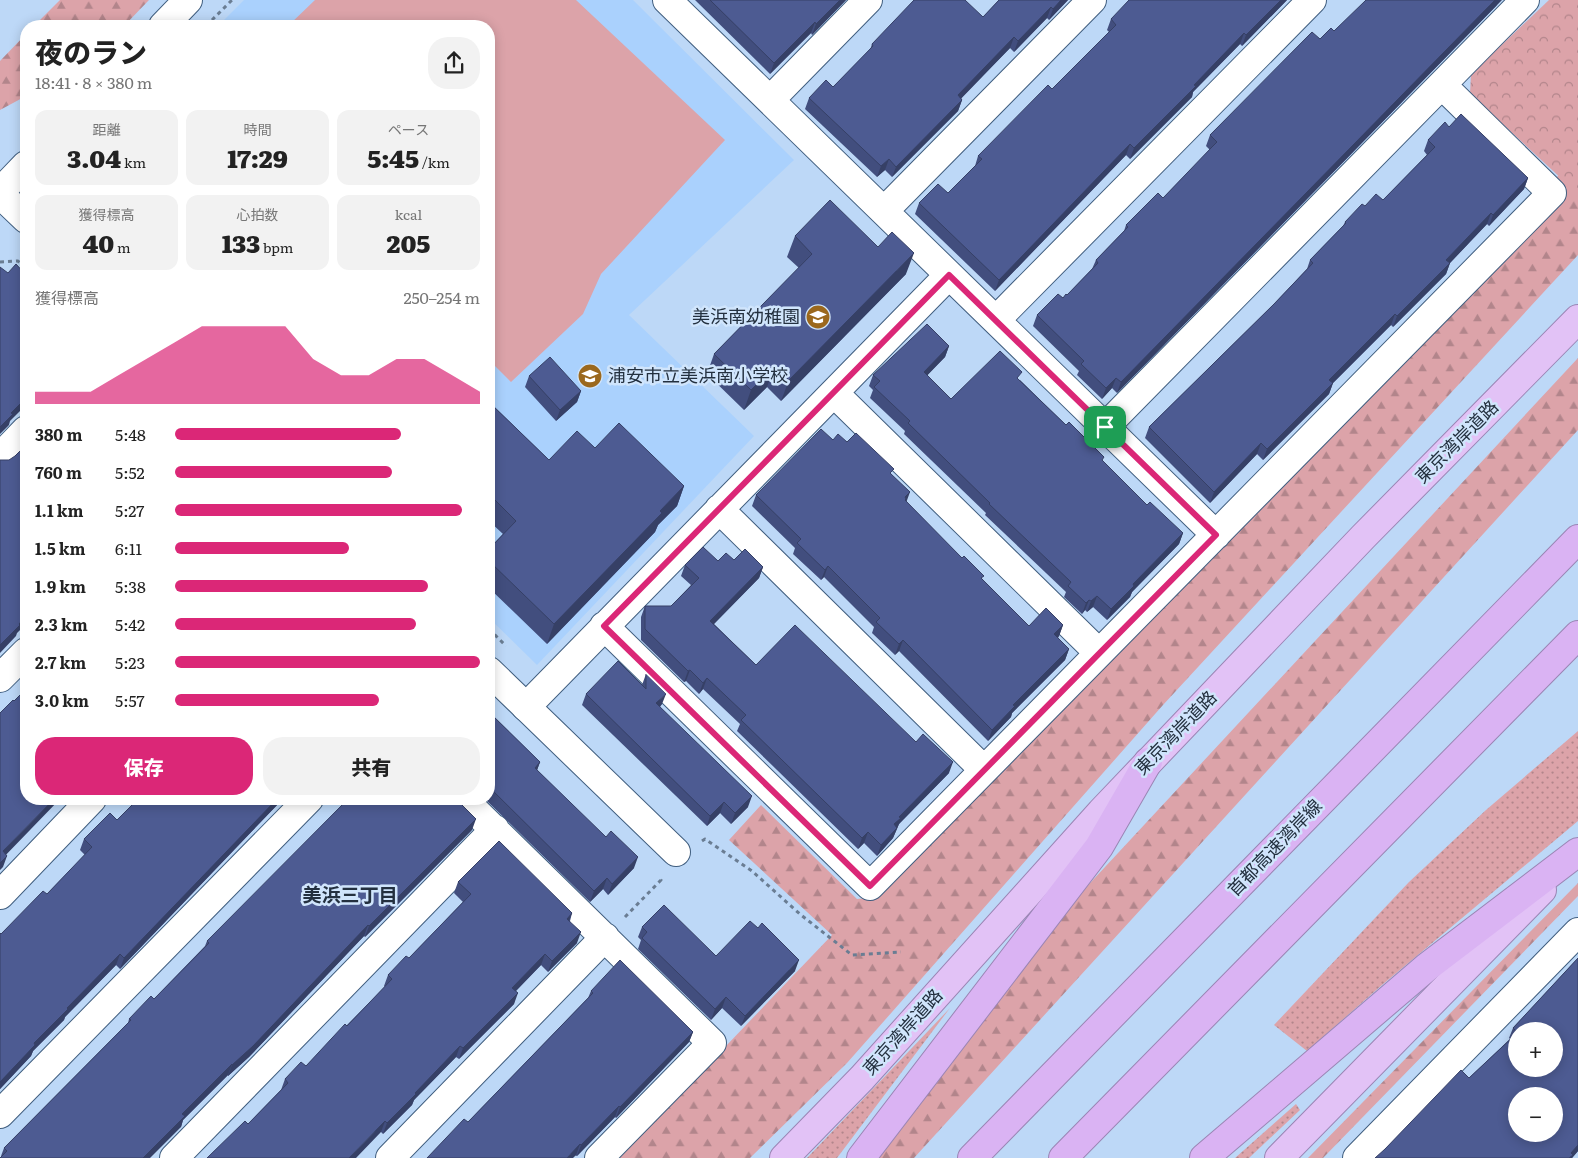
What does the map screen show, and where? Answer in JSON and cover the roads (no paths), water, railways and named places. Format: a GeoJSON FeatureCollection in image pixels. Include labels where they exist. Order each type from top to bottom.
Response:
{"type":"FeatureCollection","features":[{"type":"Feature","properties":{"kind":"highway","name":"東京湾岸道路"},"geometry":{"type":"LineString","coordinates":[[784,1158],[862,1078],[1148,762],[1363,537],[1578,319]]}},
{"type":"Feature","properties":{"kind":"highway","name":"首都高速湾岸線"},"geometry":{"type":"LineString","coordinates":[[972,1158],[1578,538]]}},
{"type":"Feature","properties":{"kind":"highway"},"geometry":{"type":"LineString","coordinates":[[1063,1158],[1578,635]]}},
{"type":"Feature","properties":{"kind":"highway"},"geometry":{"type":"LineString","coordinates":[[861,1158],[1099,846],[1148,762]]}},
{"type":"Feature","properties":{"kind":"highway"},"geometry":{"type":"LineString","coordinates":[[1204,1158],[1427,967],[1578,853]]}},
{"type":"Feature","properties":{"kind":"highway"},"geometry":{"type":"LineString","coordinates":[[1279,1158],[1578,853]]}},
{"type":"Feature","properties":{"kind":"street"},"geometry":{"type":"LineString","coordinates":[[168,20],[188,0]]}},
{"type":"Feature","properties":{"kind":"street"},"geometry":{"type":"LineString","coordinates":[[667,0],[1216,535]]}},
{"type":"Feature","properties":{"kind":"street"},"geometry":{"type":"LineString","coordinates":[[770,100],[868,0]]}},
{"type":"Feature","properties":{"kind":"street"},"geometry":{"type":"LineString","coordinates":[[884,211],[1092,0]]}},
{"type":"Feature","properties":{"kind":"street"},"geometry":{"type":"LineString","coordinates":[[996,320],[1312,0]]}},
{"type":"Feature","properties":{"kind":"street"},"geometry":{"type":"LineString","coordinates":[[1105,427],[1525,0]]}},
{"type":"Feature","properties":{"kind":"street"},"geometry":{"type":"LineString","coordinates":[[604,626],[870,886],[1552,193],[1442,85]]}},
{"type":"Feature","properties":{"kind":"street"},"geometry":{"type":"LineString","coordinates":[[20,172],[0,193],[20,213]]}},
{"type":"Feature","properties":{"kind":"street"},"geometry":{"type":"LineString","coordinates":[[526,707],[949,275]]}},
{"type":"Feature","properties":{"kind":"street"},"geometry":{"type":"LineString","coordinates":[[834,392],[1099,653]]}},
{"type":"Feature","properties":{"kind":"street"},"geometry":{"type":"LineString","coordinates":[[0,457],[20,436]]}},
{"type":"Feature","properties":{"kind":"street"},"geometry":{"type":"LineString","coordinates":[[719,509],[984,770]]}},
{"type":"Feature","properties":{"kind":"street"},"geometry":{"type":"LineString","coordinates":[[0,678],[20,658]]}},
{"type":"Feature","properties":{"kind":"street"},"geometry":{"type":"LineString","coordinates":[[495,677],[676,852]]}},
{"type":"Feature","properties":{"kind":"street"},"geometry":{"type":"LineString","coordinates":[[0,894],[86,805]]}},
{"type":"Feature","properties":{"kind":"street"},"geometry":{"type":"LineString","coordinates":[[0,1114],[302,805]]}},
{"type":"Feature","properties":{"kind":"street"},"geometry":{"type":"LineString","coordinates":[[469,805],[712,1042],[600,1158]]}},
{"type":"Feature","properties":{"kind":"street"},"geometry":{"type":"LineString","coordinates":[[174,1158],[495,829]]}},
{"type":"Feature","properties":{"kind":"street"},"geometry":{"type":"LineString","coordinates":[[1357,1158],[1578,932]]}},
{"type":"Feature","properties":{"kind":"street"},"geometry":{"type":"LineString","coordinates":[[390,1158],[605,938]]}},
{"type":"Feature","properties":{"kind":"place","name":"美浜南幼稚園"},"geometry":{"type":"Point","coordinates":[818,317]}},
{"type":"Feature","properties":{"kind":"place","name":"浦安市立美浜南小学校"},"geometry":{"type":"Point","coordinates":[590,376]}},
{"type":"Feature","properties":{"kind":"district","name":"美浜三丁目"},"geometry":{"type":"Point","coordinates":[350,895]}}]}
